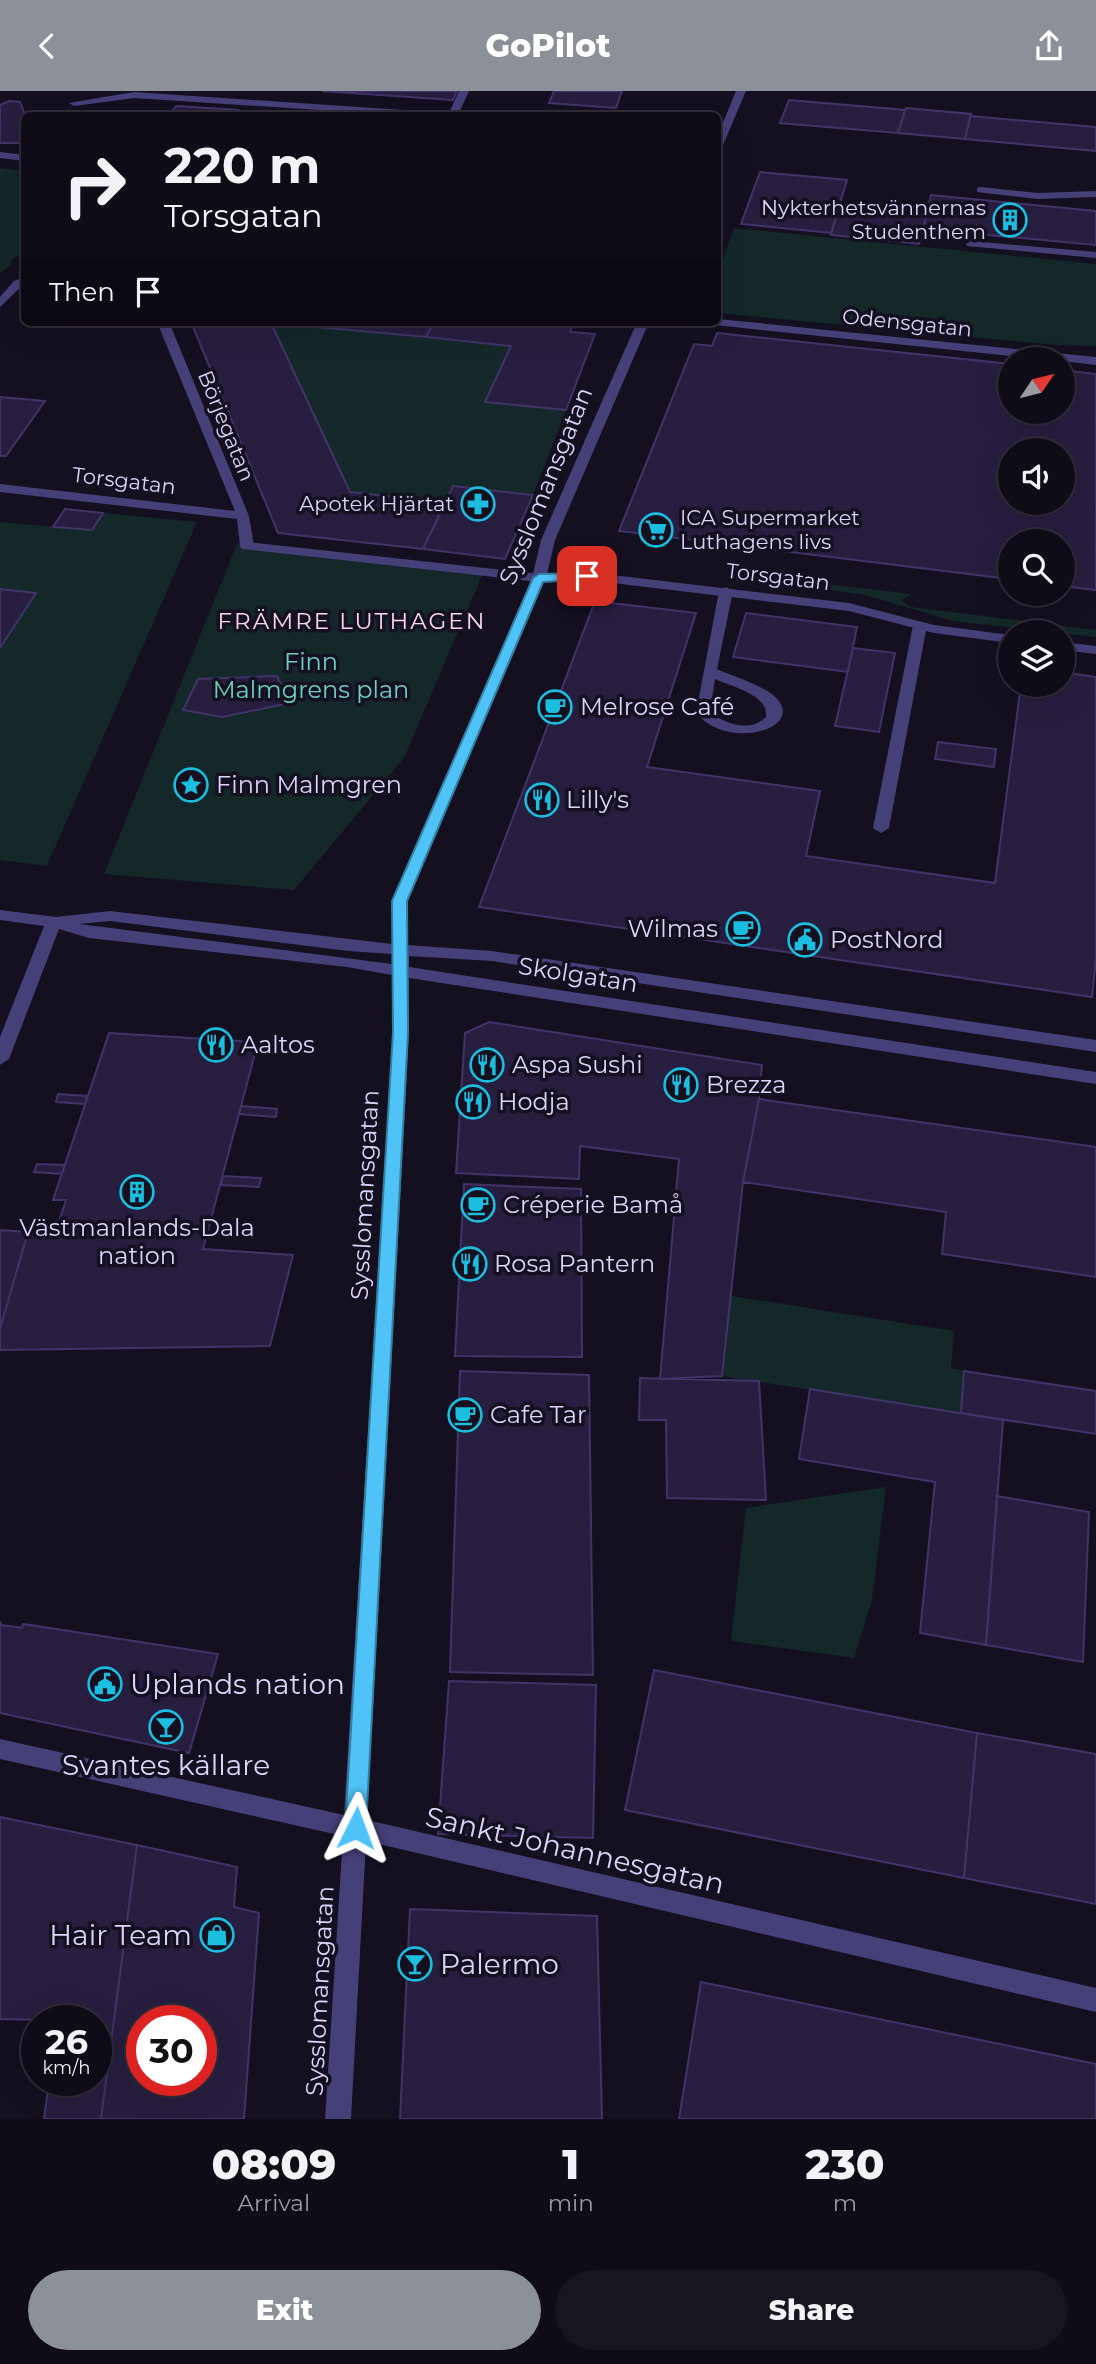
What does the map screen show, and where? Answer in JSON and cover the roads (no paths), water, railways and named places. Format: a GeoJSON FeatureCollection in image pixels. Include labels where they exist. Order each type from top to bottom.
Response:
{"type":"FeatureCollection","features":[{"type":"Feature","properties":{"kind":"street"},"geometry":{"type":"LineString","coordinates":[[70,91],[78,112]]}},
{"type":"Feature","properties":{"kind":"street"},"geometry":{"type":"LineString","coordinates":[[454,112],[464,91]]}},
{"type":"Feature","properties":{"kind":"street"},"geometry":{"type":"LineString","coordinates":[[721,134],[741,91]]}},
{"type":"Feature","properties":{"kind":"street"},"geometry":{"type":"LineString","coordinates":[[74,103],[134,95],[203,96],[397,112]]}},
{"type":"Feature","properties":{"kind":"street"},"geometry":{"type":"LineString","coordinates":[[0,155],[21,158]]}},
{"type":"Feature","properties":{"kind":"street"},"geometry":{"type":"LineString","coordinates":[[981,190],[1038,196],[1096,194]]}},
{"type":"Feature","properties":{"kind":"street"},"geometry":{"type":"LineString","coordinates":[[971,244],[1096,254]]}},
{"type":"Feature","properties":{"kind":"street"},"geometry":{"type":"LineString","coordinates":[[0,304],[21,282]]}},
{"type":"Feature","properties":{"kind":"street","name":"Odensgatan"},"geometry":{"type":"LineString","coordinates":[[721,323],[1096,361]]}},
{"type":"Feature","properties":{"kind":"street","name":"Börjegatan"},"geometry":{"type":"LineString","coordinates":[[165,326],[243,516],[247,546]]}},
{"type":"Feature","properties":{"kind":"street","name":"Sysslomansgatan"},"geometry":{"type":"LineString","coordinates":[[338,2119],[400,1046],[400,901],[539,578],[548,540],[641,326]]}},
{"type":"Feature","properties":{"kind":"street","name":"Torsgatan"},"geometry":{"type":"LineString","coordinates":[[0,488],[243,516]]}},
{"type":"Feature","properties":{"kind":"street","name":"Torsgatan"},"geometry":{"type":"LineString","coordinates":[[247,546],[539,578],[587,576],[726,591],[849,607],[920,625],[998,637]]}},
{"type":"Feature","properties":{"kind":"street"},"geometry":{"type":"LineString","coordinates":[[710,671],[768,698],[775,705],[776,713],[771,722],[748,731],[734,731],[710,721],[703,713],[703,705],[726,591]]}},
{"type":"Feature","properties":{"kind":"street"},"geometry":{"type":"LineString","coordinates":[[881,828],[920,625]]}},
{"type":"Feature","properties":{"kind":"street"},"geometry":{"type":"LineString","coordinates":[[1075,648],[1096,650]]}},
{"type":"Feature","properties":{"kind":"street","name":"Skolgatan"},"geometry":{"type":"LineString","coordinates":[[0,915],[54,922],[89,933],[337,960],[1096,1078]]}},
{"type":"Feature","properties":{"kind":"street","name":"Skolgatan"},"geometry":{"type":"LineString","coordinates":[[54,922],[110,916],[348,946],[492,955],[1096,1046]]}},
{"type":"Feature","properties":{"kind":"street"},"geometry":{"type":"LineString","coordinates":[[0,1059],[54,922]]}},
{"type":"Feature","properties":{"kind":"street","name":"Sankt Johannesgatan"},"geometry":{"type":"LineString","coordinates":[[0,1749],[356,1828],[1096,2000]]}},
{"type":"Feature","properties":{"kind":"place","name":"Nykterhetsvännernas Studenthem"},"geometry":{"type":"Point","coordinates":[1010,220]}},
{"type":"Feature","properties":{"kind":"place","name":"Apotek Hjärtat"},"geometry":{"type":"Point","coordinates":[478,504]}},
{"type":"Feature","properties":{"kind":"place","name":"ICA Supermarket Luthagens livs"},"geometry":{"type":"Point","coordinates":[656,530]}},
{"type":"Feature","properties":{"kind":"place","name":"Melrose Café"},"geometry":{"type":"Point","coordinates":[555,707]}},
{"type":"Feature","properties":{"kind":"place","name":"Finn Malmgren"},"geometry":{"type":"Point","coordinates":[191,785]}},
{"type":"Feature","properties":{"kind":"place","name":"Lilly's"},"geometry":{"type":"Point","coordinates":[542,800]}},
{"type":"Feature","properties":{"kind":"place","name":"Wilmas"},"geometry":{"type":"Point","coordinates":[743,929]}},
{"type":"Feature","properties":{"kind":"place","name":"PostNord"},"geometry":{"type":"Point","coordinates":[805,940]}},
{"type":"Feature","properties":{"kind":"place","name":"Aaltos"},"geometry":{"type":"Point","coordinates":[216,1045]}},
{"type":"Feature","properties":{"kind":"place","name":"Aspa Sushi"},"geometry":{"type":"Point","coordinates":[487,1065]}},
{"type":"Feature","properties":{"kind":"place","name":"Brezza"},"geometry":{"type":"Point","coordinates":[681,1085]}},
{"type":"Feature","properties":{"kind":"place","name":"Hodja"},"geometry":{"type":"Point","coordinates":[473,1102]}},
{"type":"Feature","properties":{"kind":"place","name":"Västmanlands-Dala nation"},"geometry":{"type":"Point","coordinates":[137,1192]}},
{"type":"Feature","properties":{"kind":"place","name":"Créperie Bamå"},"geometry":{"type":"Point","coordinates":[478,1205]}},
{"type":"Feature","properties":{"kind":"place","name":"Rosa Pantern"},"geometry":{"type":"Point","coordinates":[470,1264]}},
{"type":"Feature","properties":{"kind":"place","name":"Cafe Tar"},"geometry":{"type":"Point","coordinates":[465,1415]}},
{"type":"Feature","properties":{"kind":"place","name":"Uplands nation"},"geometry":{"type":"Point","coordinates":[105,1684]}},
{"type":"Feature","properties":{"kind":"place","name":"Svantes källare"},"geometry":{"type":"Point","coordinates":[166,1727]}},
{"type":"Feature","properties":{"kind":"place","name":"Hair Team"},"geometry":{"type":"Point","coordinates":[217,1935]}},
{"type":"Feature","properties":{"kind":"place","name":"Palermo"},"geometry":{"type":"Point","coordinates":[415,1964]}},
{"type":"Feature","properties":{"kind":"district","name":"FRÄMRE LUTHAGEN"},"geometry":{"type":"Point","coordinates":[352,621]}},
{"type":"Feature","properties":{"kind":"park label","name":"Finn Malmgrens plan"},"geometry":{"type":"Point","coordinates":[311,676]}}]}
